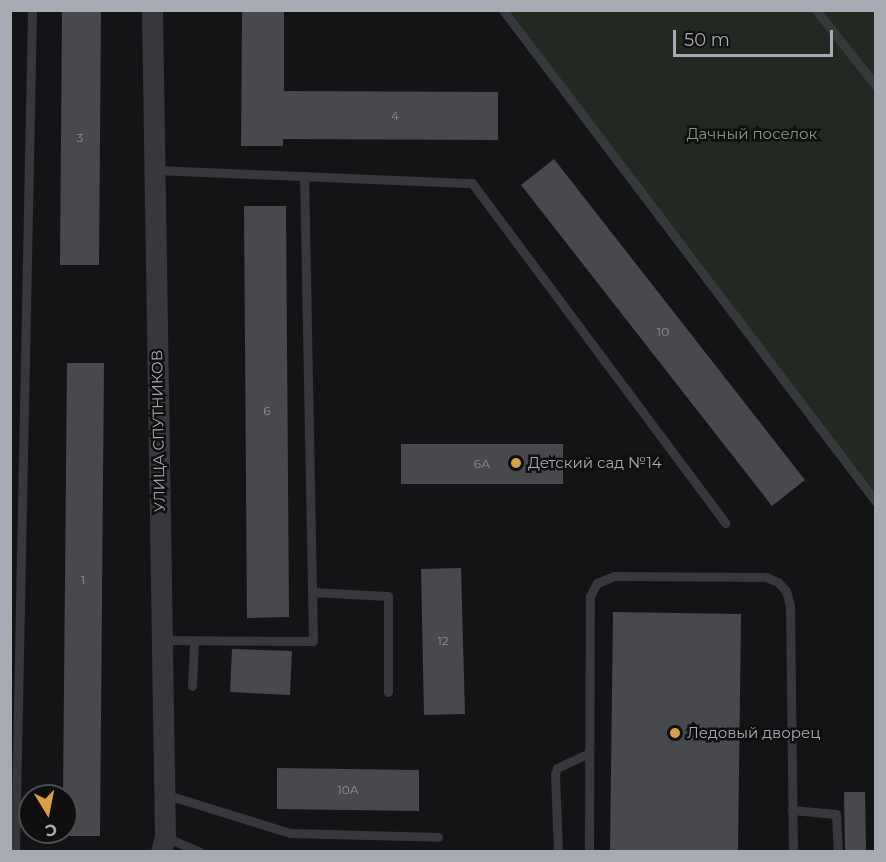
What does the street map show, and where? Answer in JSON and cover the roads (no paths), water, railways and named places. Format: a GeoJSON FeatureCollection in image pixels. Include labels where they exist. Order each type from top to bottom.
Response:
{"type":"FeatureCollection","features":[{"type":"Feature","properties":{"kind":"street","name":"УЛИЦА СПУТНИКОВ"},"geometry":{"type":"LineString","coordinates":[[152,10],[156,170],[163,844]]}},
{"type":"Feature","properties":{"kind":"lane"},"geometry":{"type":"LineString","coordinates":[[15,852],[32,10]]}},
{"type":"Feature","properties":{"kind":"lane"},"geometry":{"type":"LineString","coordinates":[[503,10],[876,502]]}},
{"type":"Feature","properties":{"kind":"lane"},"geometry":{"type":"LineString","coordinates":[[816,10],[876,86]]}},
{"type":"Feature","properties":{"kind":"lane"},"geometry":{"type":"LineString","coordinates":[[156,170],[472,183],[725,522]]}},
{"type":"Feature","properties":{"kind":"lane"},"geometry":{"type":"LineString","coordinates":[[160,640],[194,643],[313,641],[304,176]]}},
{"type":"Feature","properties":{"kind":"lane"},"geometry":{"type":"LineString","coordinates":[[589,852],[589,610],[597,583],[614,576],[766,577],[778,582],[786,591],[790,606],[793,852]]}},
{"type":"Feature","properties":{"kind":"lane"},"geometry":{"type":"LineString","coordinates":[[312,592],[388,596],[388,692]]}},
{"type":"Feature","properties":{"kind":"lane"},"geometry":{"type":"LineString","coordinates":[[192,686],[194,643]]}},
{"type":"Feature","properties":{"kind":"lane"},"geometry":{"type":"LineString","coordinates":[[558,852],[555,775],[557,768],[589,753]]}},
{"type":"Feature","properties":{"kind":"lane"},"geometry":{"type":"LineString","coordinates":[[161,793],[290,833],[438,837]]}},
{"type":"Feature","properties":{"kind":"lane"},"geometry":{"type":"LineString","coordinates":[[792,810],[836,814],[838,852]]}},
{"type":"Feature","properties":{"kind":"lane"},"geometry":{"type":"LineString","coordinates":[[163,844],[200,852]]}},
{"type":"Feature","properties":{"kind":"place","name":"Детский сад №14"},"geometry":{"type":"Point","coordinates":[516,463]}},
{"type":"Feature","properties":{"kind":"place","name":"Ледовый дворец"},"geometry":{"type":"Point","coordinates":[675,733]}},
{"type":"Feature","properties":{"kind":"park label","name":"Дачный поселок"},"geometry":{"type":"Point","coordinates":[752,134]}}]}
